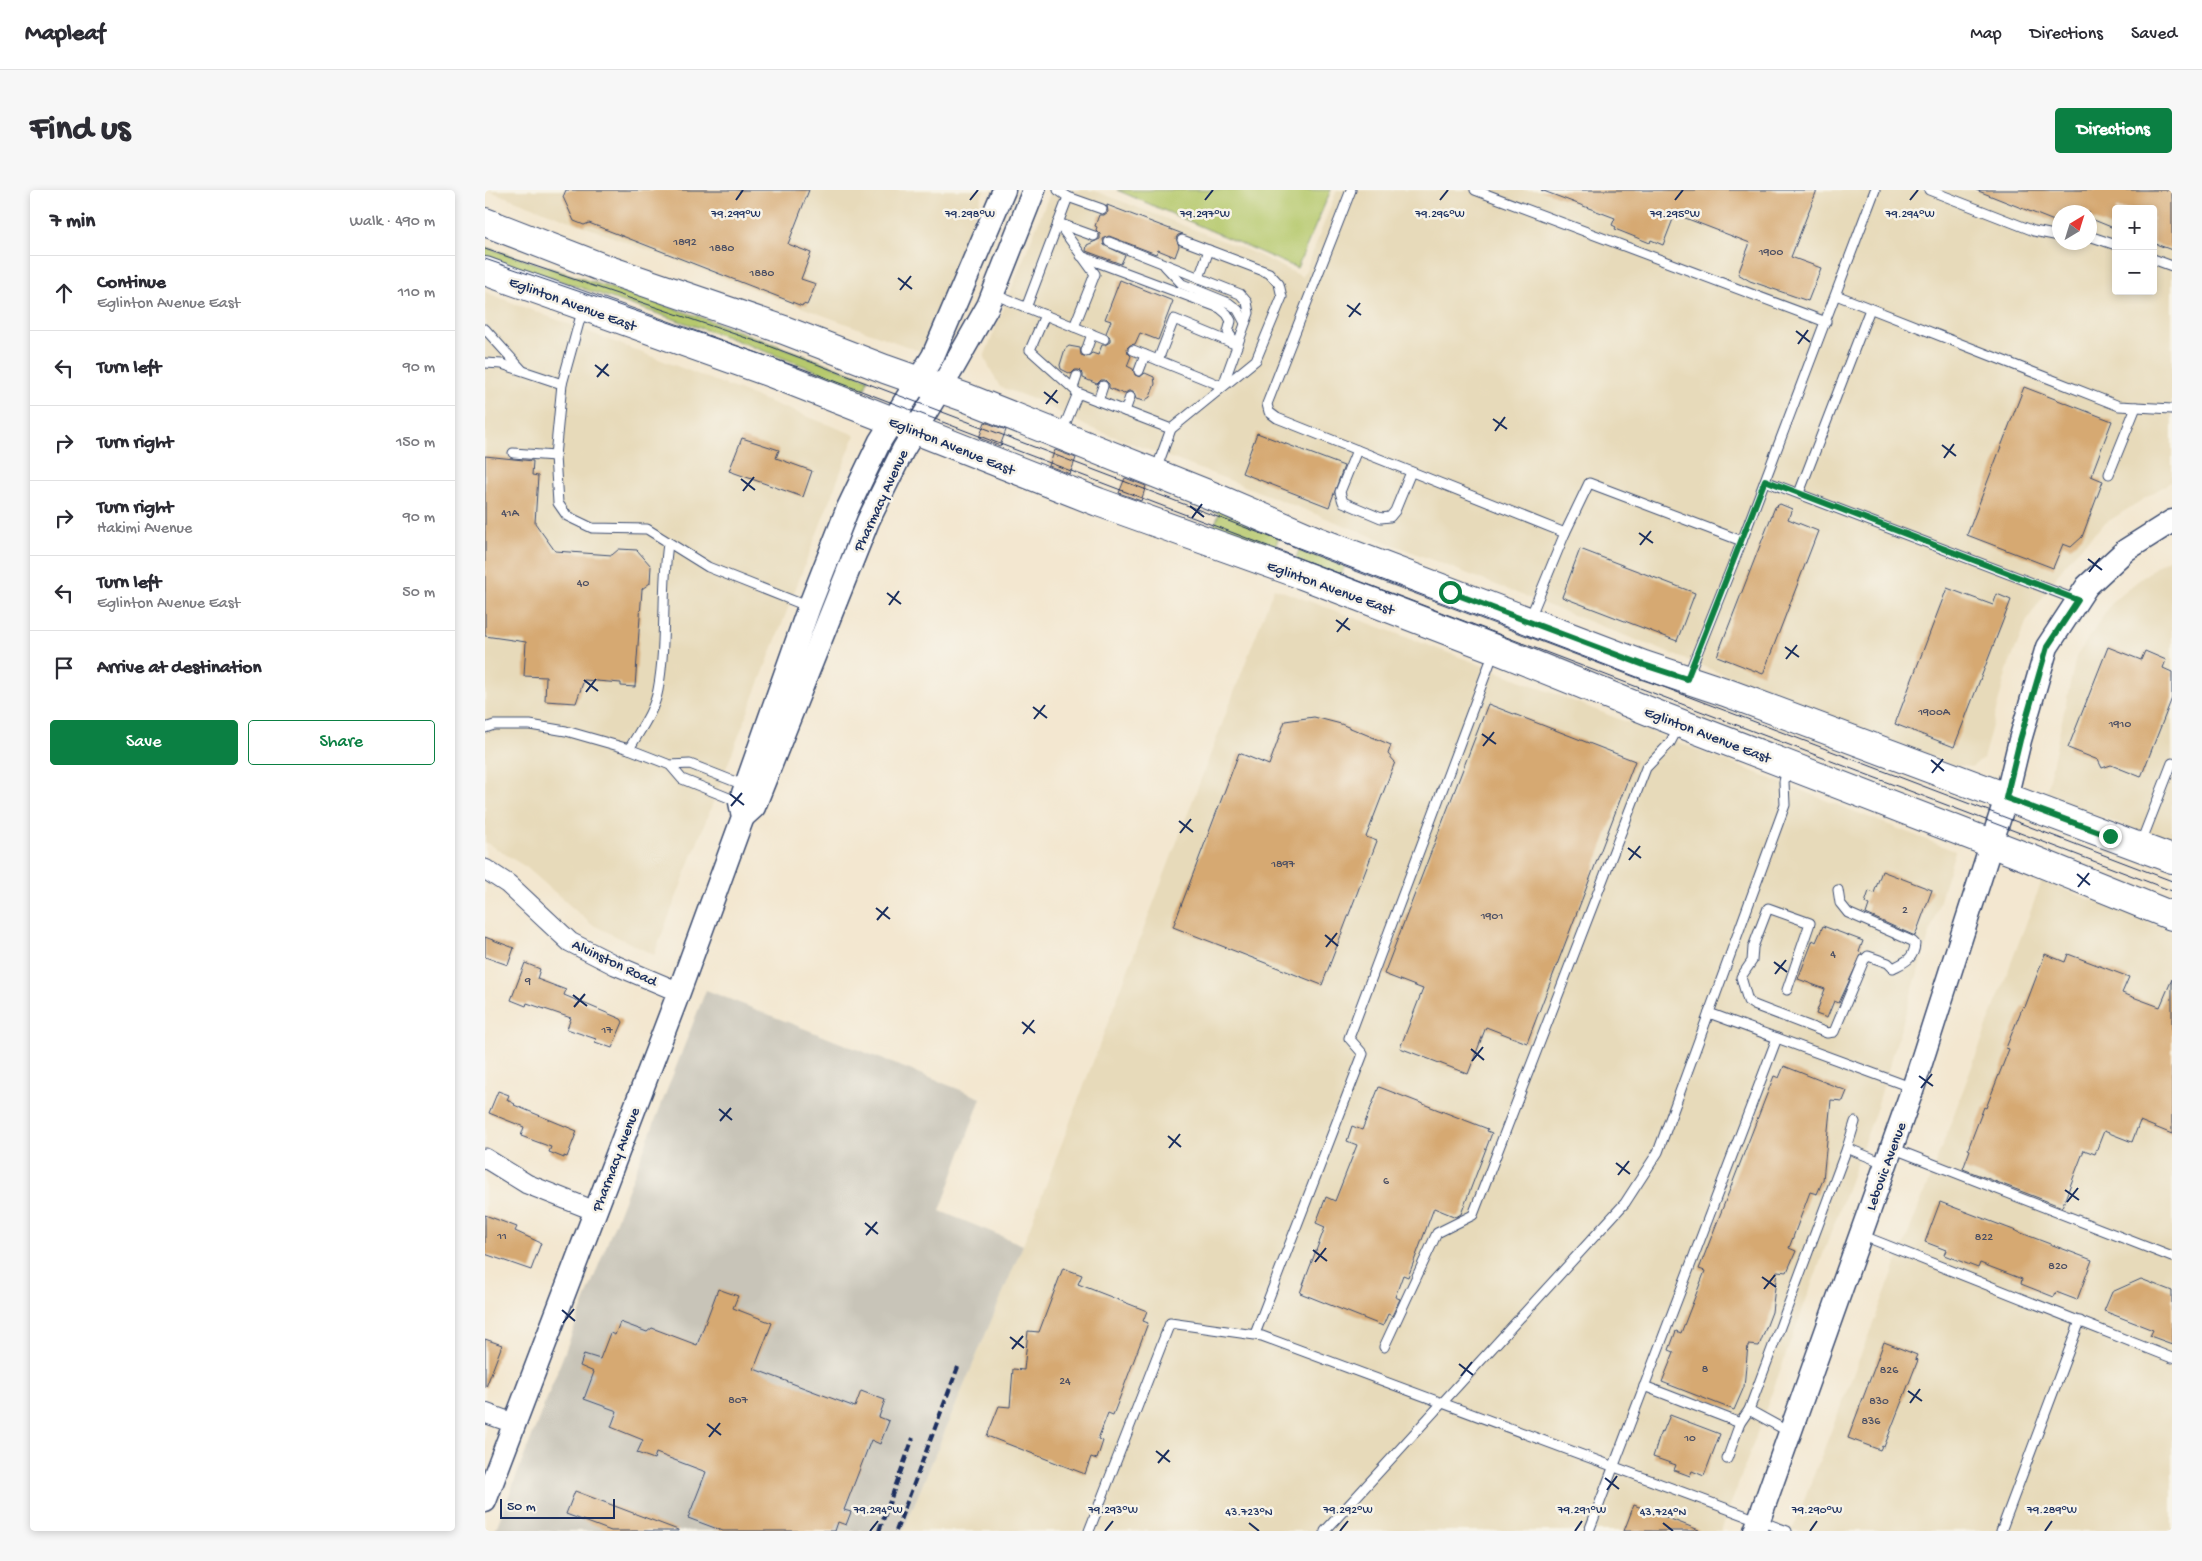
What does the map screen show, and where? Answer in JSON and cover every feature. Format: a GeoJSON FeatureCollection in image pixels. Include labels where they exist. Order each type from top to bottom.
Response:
{"type":"FeatureCollection","features":[{"type":"Feature","properties":{"kind":"main road"},"geometry":{"type":"LineString","coordinates":[[485,222],[606,268],[784,330],[1061,434],[1079,444],[1215,497],[1295,533],[1644,665],[1687,679],[2172,860]]}},
{"type":"Feature","properties":{"kind":"main road","name":"Eglinton Avenue East"},"geometry":{"type":"LineString","coordinates":[[485,271],[583,308],[730,358],[1107,505],[1302,575],[1495,649],[1681,724],[2172,916]]}},
{"type":"Feature","properties":{"kind":"street","name":"Pharmacy Avenue"},"geometry":{"type":"LineString","coordinates":[[929,385],[933,356],[1004,190]]}},
{"type":"Feature","properties":{"kind":"street","name":"Pharmacy Avenue"},"geometry":{"type":"LineString","coordinates":[[749,801],[809,607],[847,510],[879,441],[903,426],[929,385],[983,314],[1034,190]]}},
{"type":"Feature","properties":{"kind":"street","name":"Pharmacy Avenue"},"geometry":{"type":"LineString","coordinates":[[485,1501],[513,1423],[679,992],[749,801],[868,520],[903,450],[903,426]]}},
{"type":"Feature","properties":{"kind":"street","name":"Lebovic Avenue"},"geometry":{"type":"LineString","coordinates":[[1757,1526],[1913,1088],[2006,798],[2020,740],[2047,647],[2087,586],[2126,550],[2172,521]]}},
{"type":"Feature","properties":{"kind":"street","name":"Alvinston Road"},"geometry":{"type":"LineString","coordinates":[[485,869],[509,884],[570,942],[615,965],[679,992]]}},
{"type":"Feature","properties":{"kind":"street"},"geometry":{"type":"LineString","coordinates":[[485,1158],[527,1184],[595,1211]]}},
{"type":"Feature","properties":{"kind":"street"},"geometry":{"type":"LineString","coordinates":[[485,1413],[513,1423]]}},
{"type":"Feature","properties":{"kind":"lane"},"geometry":{"type":"LineString","coordinates":[[1058,190],[1068,197],[1101,209]]}},
{"type":"Feature","properties":{"kind":"lane"},"geometry":{"type":"LineString","coordinates":[[1351,190],[1267,404],[1269,412],[1277,418],[1565,533]]}},
{"type":"Feature","properties":{"kind":"lane"},"geometry":{"type":"LineString","coordinates":[[1475,190],[1827,322]]}},
{"type":"Feature","properties":{"kind":"lane"},"geometry":{"type":"LineString","coordinates":[[1687,679],[1827,322],[1875,190]]}},
{"type":"Feature","properties":{"kind":"lane"},"geometry":{"type":"LineString","coordinates":[[1929,190],[2034,231],[2052,235]]}},
{"type":"Feature","properties":{"kind":"lane"},"geometry":{"type":"LineString","coordinates":[[1026,308],[1068,197]]}},
{"type":"Feature","properties":{"kind":"lane"},"geometry":{"type":"LineString","coordinates":[[1058,222],[1094,236]]}},
{"type":"Feature","properties":{"kind":"lane"},"geometry":{"type":"LineString","coordinates":[[1058,222],[1095,274],[1074,327]]}},
{"type":"Feature","properties":{"kind":"lane"},"geometry":{"type":"LineString","coordinates":[[2097,238],[2112,243]]}},
{"type":"Feature","properties":{"kind":"lane"},"geometry":{"type":"LineString","coordinates":[[1155,473],[1171,429],[1256,360],[1282,297],[1279,284],[1269,273],[1182,240]]}},
{"type":"Feature","properties":{"kind":"lane"},"geometry":{"type":"LineString","coordinates":[[1109,242],[1239,294],[1247,302],[1249,313],[1223,386]]}},
{"type":"Feature","properties":{"kind":"lane"},"geometry":{"type":"LineString","coordinates":[[1199,278],[1209,250]]}},
{"type":"Feature","properties":{"kind":"lane"},"geometry":{"type":"LineString","coordinates":[[1081,256],[1221,308],[1231,321],[1227,332],[1237,345]]}},
{"type":"Feature","properties":{"kind":"lane"},"geometry":{"type":"LineString","coordinates":[[2157,260],[2172,266]]}},
{"type":"Feature","properties":{"kind":"lane"},"geometry":{"type":"LineString","coordinates":[[1162,264],[1182,284],[1229,302],[1238,310],[1245,323]]}},
{"type":"Feature","properties":{"kind":"lane"},"geometry":{"type":"LineString","coordinates":[[992,294],[1104,339]]}},
{"type":"Feature","properties":{"kind":"lane"},"geometry":{"type":"LineString","coordinates":[[1836,295],[2119,406],[2172,409]]}},
{"type":"Feature","properties":{"kind":"lane"},"geometry":{"type":"LineString","coordinates":[[583,308],[562,384],[555,456],[558,503],[567,516],[592,528],[647,530],[707,567],[809,607]]}},
{"type":"Feature","properties":{"kind":"lane"},"geometry":{"type":"LineString","coordinates":[[1799,493],[1870,309]]}},
{"type":"Feature","properties":{"kind":"lane"},"geometry":{"type":"LineString","coordinates":[[1045,315],[1030,350],[1076,390],[1098,401],[1171,429]]}},
{"type":"Feature","properties":{"kind":"lane"},"geometry":{"type":"LineString","coordinates":[[1158,360],[1174,319],[1237,345]]}},
{"type":"Feature","properties":{"kind":"lane"},"geometry":{"type":"LineString","coordinates":[[485,330],[523,371]]}},
{"type":"Feature","properties":{"kind":"lane"},"geometry":{"type":"LineString","coordinates":[[1086,350],[1092,334]]}},
{"type":"Feature","properties":{"kind":"lane"},"geometry":{"type":"LineString","coordinates":[[1133,350],[1223,386]]}},
{"type":"Feature","properties":{"kind":"lane"},"geometry":{"type":"LineString","coordinates":[[1139,371],[1145,355]]}},
{"type":"Feature","properties":{"kind":"lane"},"geometry":{"type":"LineString","coordinates":[[485,363],[503,364],[562,384]]}},
{"type":"Feature","properties":{"kind":"lane"},"geometry":{"type":"LineString","coordinates":[[1061,434],[1076,390],[1077,376]]}},
{"type":"Feature","properties":{"kind":"lane"},"geometry":{"type":"LineString","coordinates":[[1098,401],[1103,386]]}},
{"type":"Feature","properties":{"kind":"lane"},"geometry":{"type":"LineString","coordinates":[[1125,411],[1130,396]]}},
{"type":"Feature","properties":{"kind":"lane"},"geometry":{"type":"LineString","coordinates":[[2109,474],[2136,407]]}},
{"type":"Feature","properties":{"kind":"lane"},"geometry":{"type":"LineString","coordinates":[[1357,450],[1340,492],[1343,502],[1381,518],[1390,517],[1395,511],[1411,472]]}},
{"type":"Feature","properties":{"kind":"lane"},"geometry":{"type":"LineString","coordinates":[[513,453],[555,456]]}},
{"type":"Feature","properties":{"kind":"lane"},"geometry":{"type":"LineString","coordinates":[[1765,480],[2078,600]]}},
{"type":"Feature","properties":{"kind":"lane"},"geometry":{"type":"LineString","coordinates":[[1529,622],[1565,533],[1589,483],[1742,541]]}},
{"type":"Feature","properties":{"kind":"lane"},"geometry":{"type":"LineString","coordinates":[[629,749],[650,714],[658,691],[664,571],[668,544]]}},
{"type":"Feature","properties":{"kind":"lane"},"geometry":{"type":"LineString","coordinates":[[1255,1334],[1363,1054],[1349,1038],[1495,649]]}},
{"type":"Feature","properties":{"kind":"lane"},"geometry":{"type":"LineString","coordinates":[[1384,1347],[1437,1233],[1473,1216],[1646,768],[1670,742],[1681,724]]}},
{"type":"Feature","properties":{"kind":"lane"},"geometry":{"type":"LineString","coordinates":[[485,728],[494,725],[530,725],[565,731],[629,749],[670,765],[690,764],[749,801]]}},
{"type":"Feature","properties":{"kind":"lane"},"geometry":{"type":"LineString","coordinates":[[2139,847],[2172,764]]}},
{"type":"Feature","properties":{"kind":"lane"},"geometry":{"type":"LineString","coordinates":[[670,765],[681,779],[749,801]]}},
{"type":"Feature","properties":{"kind":"lane"},"geometry":{"type":"LineString","coordinates":[[1325,1531],[1625,1203],[1658,1152],[1785,805],[1784,782],[1787,765]]}},
{"type":"Feature","properties":{"kind":"lane"},"geometry":{"type":"LineString","coordinates":[[1787,990],[1810,923],[1768,908],[1753,947],[1752,961],[1741,977],[1748,1001],[1827,1033],[1834,1032],[1864,960],[1868,956],[1888,963],[1893,968],[1908,960],[1914,952],[1915,944],[1848,913],[1840,904],[1838,890]]}},
{"type":"Feature","properties":{"kind":"lane"},"geometry":{"type":"LineString","coordinates":[[1709,1013],[1913,1088]]}},
{"type":"Feature","properties":{"kind":"lane"},"geometry":{"type":"LineString","coordinates":[[1589,1531],[1777,1038]]}},
{"type":"Feature","properties":{"kind":"lane"},"geometry":{"type":"LineString","coordinates":[[1727,1459],[1740,1423],[1749,1410],[1855,1122]]}},
{"type":"Feature","properties":{"kind":"lane"},"geometry":{"type":"LineString","coordinates":[[1847,1148],[1889,1156],[2172,1257]]}},
{"type":"Feature","properties":{"kind":"lane"},"geometry":{"type":"LineString","coordinates":[[1861,1235],[2172,1358]]}},
{"type":"Feature","properties":{"kind":"lane"},"geometry":{"type":"LineString","coordinates":[[2001,1531],[2079,1321]]}},
{"type":"Feature","properties":{"kind":"lane"},"geometry":{"type":"LineString","coordinates":[[1089,1531],[1170,1323],[1255,1334],[1614,1466],[1757,1526],[1787,1531]]}},
{"type":"Feature","properties":{"kind":"lane"},"geometry":{"type":"LineString","coordinates":[[1644,1386],[1740,1423]]}},
{"type":"Feature","properties":{"kind":"lane"},"geometry":{"type":"LineString","coordinates":[[1749,1410],[1790,1433]]}},
{"type":"Feature","properties":{"kind":"shaded area"},"geometry":{"type":"Polygon","coordinates":[[[487,190],[984,190],[922,352],[487,190]]]}},
{"type":"Feature","properties":{"kind":"shaded area"},"geometry":{"type":"Polygon","coordinates":[[[1051,190],[1093,190],[1256,254],[1303,277],[1337,190],[2172,190],[2172,481],[2104,524],[2068,560],[2027,620],[2007,670],[1983,759],[1971,767],[1954,765],[1224,478],[1088,427],[1036,400],[1000,387],[984,357],[1051,190]]]}},
{"type":"Feature","properties":{"kind":"shaded area"},"geometry":{"type":"Polygon","coordinates":[[[485,292],[855,435],[654,955],[591,924],[526,867],[485,842],[485,292]]]}},
{"type":"Feature","properties":{"kind":"shaded area"},"geometry":{"type":"Polygon","coordinates":[[[2172,557],[2172,842],[2045,798],[2076,657],[2114,600],[2158,565],[2172,557]]]}},
{"type":"Feature","properties":{"kind":"shaded area"},"geometry":{"type":"Polygon","coordinates":[[[1274,588],[1476,663],[1955,851],[1875,1113],[1721,1531],[903,1531],[1023,1245],[1274,588]]]}},
{"type":"Feature","properties":{"kind":"shaded area"},"geometry":{"type":"Polygon","coordinates":[[[2042,881],[2172,931],[2172,1531],[1792,1531],[1928,1183],[2042,881]]]}},
{"type":"Feature","properties":{"kind":"shaded area"},"geometry":{"type":"Polygon","coordinates":[[[706,990],[981,1098],[940,1211],[1023,1245],[903,1531],[495,1531],[706,990]]]}},
{"type":"Feature","properties":{"kind":"green space"},"geometry":{"type":"Polygon","coordinates":[[[1117,190],[1331,190],[1297,268],[1117,190]]]}},
{"type":"Feature","properties":{"kind":"green space"},"geometry":{"type":"Polygon","coordinates":[[[485,247],[703,318],[868,379],[865,389],[727,337],[504,262],[501,267],[485,261],[485,247]]]}},
{"type":"Feature","properties":{"kind":"green space"},"geometry":{"type":"Polygon","coordinates":[[[1199,500],[1279,536],[1273,553],[1213,530],[1219,513],[1196,505],[1199,500]]]}},
{"type":"Feature","properties":{"kind":"green space"},"geometry":{"type":"Polygon","coordinates":[[[1302,543],[1347,560],[1339,581],[1294,563],[1302,543]]]}},
{"type":"Feature","properties":{"kind":"building"},"geometry":{"type":"Polygon","coordinates":[[[566,190],[809,190],[788,244],[811,253],[801,279],[816,284],[807,305],[803,304],[802,306],[589,223],[584,225],[574,221],[563,197],[566,190]]]}},
{"type":"Feature","properties":{"kind":"building"},"geometry":{"type":"Polygon","coordinates":[[[1541,190],[1817,190],[1791,257],[1821,268],[1808,301],[1750,281],[1738,274],[1750,243],[1675,214],[1663,245],[1651,240],[1650,243],[1615,229],[1616,227],[1612,225],[1615,218],[1541,190]]]}},
{"type":"Feature","properties":{"kind":"building"},"geometry":{"type":"Polygon","coordinates":[[[1976,190],[2172,190],[2172,250],[2157,244],[2157,205],[2112,205],[2112,227],[2097,221],[2097,205],[2052,205],[2052,220],[1976,190]]]}},
{"type":"Feature","properties":{"kind":"building"},"geometry":{"type":"Polygon","coordinates":[[[1107,205],[1183,234],[1178,235],[1176,238],[1179,246],[1175,257],[1158,250],[1156,254],[1109,236],[1103,239],[1104,245],[1125,255],[1121,264],[1086,251],[1087,245],[1100,239],[1100,234],[1095,226],[1099,215],[1104,215],[1108,212],[1107,205]]]}},
{"type":"Feature","properties":{"kind":"building"},"geometry":{"type":"Polygon","coordinates":[[[1120,280],[1173,301],[1158,340],[1140,333],[1135,344],[1127,348],[1131,356],[1127,366],[1133,369],[1135,375],[1140,377],[1145,373],[1154,377],[1155,384],[1150,397],[1144,401],[1136,399],[1133,391],[1128,391],[1124,394],[1109,388],[1109,384],[1105,380],[1101,380],[1097,384],[1083,378],[1083,374],[1079,370],[1075,370],[1071,374],[1061,369],[1060,365],[1065,349],[1069,346],[1080,348],[1081,355],[1087,357],[1092,353],[1098,355],[1102,345],[1110,342],[1110,338],[1106,333],[1111,321],[1105,319],[1120,280]]]}},
{"type":"Feature","properties":{"kind":"building"},"geometry":{"type":"Polygon","coordinates":[[[2024,387],[2112,421],[2091,476],[2103,481],[2082,537],[2071,547],[2063,544],[2053,568],[1967,535],[2024,387]]]}},
{"type":"Feature","properties":{"kind":"building"},"geometry":{"type":"Polygon","coordinates":[[[985,422],[1006,430],[1000,446],[979,438],[985,422]]]}},
{"type":"Feature","properties":{"kind":"building"},"geometry":{"type":"Polygon","coordinates":[[[1257,433],[1344,466],[1329,507],[1242,473],[1257,433]]]}},
{"type":"Feature","properties":{"kind":"building"},"geometry":{"type":"Polygon","coordinates":[[[742,438],[779,450],[776,458],[812,471],[803,497],[729,471],[742,438]]]}},
{"type":"Feature","properties":{"kind":"building"},"geometry":{"type":"Polygon","coordinates":[[[1055,450],[1076,458],[1070,474],[1049,466],[1055,450]]]}},
{"type":"Feature","properties":{"kind":"building"},"geometry":{"type":"Polygon","coordinates":[[[485,456],[533,461],[532,475],[538,476],[535,523],[555,551],[612,555],[619,549],[637,550],[651,566],[650,583],[642,589],[635,687],[621,686],[621,683],[584,680],[576,703],[545,701],[546,677],[524,676],[526,642],[485,636],[485,456]]]}},
{"type":"Feature","properties":{"kind":"building"},"geometry":{"type":"Polygon","coordinates":[[[1125,478],[1146,486],[1141,501],[1119,493],[1125,478]]]}},
{"type":"Feature","properties":{"kind":"building"},"geometry":{"type":"Polygon","coordinates":[[[1780,504],[1792,509],[1788,519],[1818,531],[1763,674],[1717,656],[1775,507],[1780,504]]]}},
{"type":"Feature","properties":{"kind":"building"},"geometry":{"type":"Polygon","coordinates":[[[1580,549],[1695,593],[1677,641],[1562,597],[1580,549]]]}},
{"type":"Feature","properties":{"kind":"building"},"geometry":{"type":"Polygon","coordinates":[[[1947,588],[1993,605],[1997,594],[2011,600],[1954,747],[1895,724],[1947,588]]]}},
{"type":"Feature","properties":{"kind":"building"},"geometry":{"type":"Polygon","coordinates":[[[2108,647],[2141,660],[2145,651],[2166,660],[2163,668],[2172,672],[2172,698],[2141,777],[2111,765],[2102,768],[2098,760],[2068,748],[2108,647]]]}},
{"type":"Feature","properties":{"kind":"building"},"geometry":{"type":"Polygon","coordinates":[[[1488,704],[1635,761],[1527,1043],[1486,1027],[1468,1074],[1400,1048],[1423,989],[1384,974],[1488,704]]]}},
{"type":"Feature","properties":{"kind":"building"},"geometry":{"type":"Polygon","coordinates":[[[1314,717],[1341,724],[1391,745],[1388,754],[1395,762],[1366,837],[1377,841],[1322,985],[1173,927],[1239,753],[1269,765],[1285,721],[1314,717]]]}},
{"type":"Feature","properties":{"kind":"building"},"geometry":{"type":"Polygon","coordinates":[[[1882,871],[1932,890],[1915,936],[1866,914],[1869,905],[1865,903],[1869,891],[1874,893],[1882,871]]]}},
{"type":"Feature","properties":{"kind":"building"},"geometry":{"type":"Polygon","coordinates":[[[1823,926],[1863,941],[1859,952],[1862,953],[1839,1003],[1834,1001],[1827,1018],[1816,1014],[1825,989],[1798,979],[1813,940],[1816,942],[1823,926]]]}},
{"type":"Feature","properties":{"kind":"building"},"geometry":{"type":"Polygon","coordinates":[[[485,937],[514,948],[508,965],[485,957],[485,937]]]}},
{"type":"Feature","properties":{"kind":"building"},"geometry":{"type":"Polygon","coordinates":[[[2045,954],[2065,962],[2068,954],[2129,977],[2122,993],[2160,1007],[2172,979],[2172,1134],[2140,1121],[2132,1142],[2104,1131],[2095,1154],[2084,1150],[2062,1207],[1963,1169],[1970,1150],[1968,1149],[1984,1107],[1986,1108],[2009,1049],[2006,1048],[2023,1006],[2025,1007],[2045,954]]]}},
{"type":"Feature","properties":{"kind":"building"},"geometry":{"type":"Polygon","coordinates":[[[525,963],[540,969],[537,979],[566,990],[564,995],[621,1019],[623,1022],[612,1048],[595,1042],[596,1039],[567,1029],[571,1018],[527,1003],[526,1006],[511,1000],[525,963]]]}},
{"type":"Feature","properties":{"kind":"building"},"geometry":{"type":"Polygon","coordinates":[[[1784,1066],[1847,1091],[1843,1101],[1831,1100],[1823,1180],[1817,1194],[1810,1192],[1789,1248],[1796,1251],[1787,1272],[1777,1271],[1772,1312],[1759,1346],[1748,1345],[1744,1387],[1734,1410],[1662,1382],[1674,1352],[1669,1350],[1676,1331],[1681,1333],[1705,1271],[1699,1269],[1774,1076],[1779,1078],[1784,1066]]]}},
{"type":"Feature","properties":{"kind":"building"},"geometry":{"type":"Polygon","coordinates":[[[1379,1087],[1488,1129],[1487,1131],[1492,1133],[1461,1214],[1456,1217],[1434,1208],[1408,1277],[1403,1275],[1395,1297],[1400,1299],[1392,1316],[1388,1314],[1383,1326],[1300,1293],[1325,1227],[1316,1223],[1326,1197],[1335,1201],[1357,1145],[1347,1141],[1352,1126],[1362,1130],[1379,1087]]]}},
{"type":"Feature","properties":{"kind":"building"},"geometry":{"type":"Polygon","coordinates":[[[498,1091],[509,1095],[507,1100],[514,1105],[577,1131],[567,1157],[564,1156],[564,1158],[549,1152],[551,1147],[521,1136],[524,1127],[489,1113],[498,1091]]]}},
{"type":"Feature","properties":{"kind":"building"},"geometry":{"type":"Polygon","coordinates":[[[1940,1202],[2092,1260],[2077,1300],[2056,1292],[2054,1297],[2021,1284],[2022,1279],[1980,1263],[1978,1268],[1944,1255],[1946,1250],[1925,1242],[1940,1202]]]}},
{"type":"Feature","properties":{"kind":"building"},"geometry":{"type":"Polygon","coordinates":[[[485,1215],[517,1227],[515,1231],[541,1243],[531,1270],[485,1254],[485,1215]]]}},
{"type":"Feature","properties":{"kind":"building"},"geometry":{"type":"Polygon","coordinates":[[[1063,1268],[1082,1275],[1078,1284],[1147,1311],[1143,1321],[1148,1323],[1120,1397],[1113,1415],[1108,1413],[1098,1439],[1103,1441],[1097,1459],[1091,1457],[1085,1474],[987,1436],[999,1406],[1010,1407],[1013,1369],[1024,1370],[1028,1331],[1039,1332],[1063,1268]]]}},
{"type":"Feature","properties":{"kind":"building"},"geometry":{"type":"Polygon","coordinates":[[[2141,1279],[2172,1291],[2172,1344],[2150,1336],[2153,1330],[2104,1311],[2112,1292],[2141,1279]]]}},
{"type":"Feature","properties":{"kind":"building"},"geometry":{"type":"Polygon","coordinates":[[[718,1289],[738,1296],[733,1308],[772,1323],[754,1369],[855,1407],[861,1391],[885,1400],[879,1417],[889,1421],[880,1444],[871,1440],[844,1510],[851,1512],[846,1525],[838,1522],[835,1531],[723,1531],[688,1518],[706,1472],[656,1453],[654,1459],[637,1453],[643,1440],[611,1427],[617,1411],[584,1399],[594,1372],[580,1366],[584,1354],[600,1359],[610,1333],[615,1335],[620,1322],[647,1332],[652,1328],[697,1345],[718,1289]]]}},
{"type":"Feature","properties":{"kind":"building"},"geometry":{"type":"Polygon","coordinates":[[[485,1339],[502,1345],[486,1387],[485,1387],[485,1339]]]}},
{"type":"Feature","properties":{"kind":"building"},"geometry":{"type":"Polygon","coordinates":[[[1884,1342],[1917,1355],[1915,1359],[1918,1360],[1884,1447],[1882,1446],[1880,1450],[1848,1438],[1884,1342]]]}},
{"type":"Feature","properties":{"kind":"building"},"geometry":{"type":"Polygon","coordinates":[[[1670,1415],[1720,1434],[1704,1476],[1692,1471],[1690,1476],[1674,1470],[1676,1465],[1653,1457],[1661,1431],[1663,1432],[1670,1415]]]}},
{"type":"Feature","properties":{"kind":"building"},"geometry":{"type":"Polygon","coordinates":[[[575,1491],[678,1531],[611,1531],[566,1514],[575,1491]]]}},
{"type":"Feature","properties":{"kind":"building"},"geometry":{"type":"Polygon","coordinates":[[[1634,1505],[1699,1530],[1699,1531],[1624,1531],[1634,1505]]]}},
{"type":"Feature","properties":{"kind":"tram line"},"geometry":{"type":"LineString","coordinates":[[485,249],[764,344],[2172,881]]}},
{"type":"Feature","properties":{"kind":"tram line"},"geometry":{"type":"LineString","coordinates":[[485,259],[801,368],[2172,891]]}},
{"type":"Feature","properties":{"kind":"railway"},"geometry":{"type":"LineString","coordinates":[[896,1531],[958,1367]]}},
{"type":"Feature","properties":{"kind":"railway"},"geometry":{"type":"LineString","coordinates":[[879,1531],[913,1438]]}},
{"type":"Feature","properties":{"kind":"route"},"geometry":{"type":"LineString","coordinates":[[1450,592],[1644,665],[1687,679],[1765,480],[2078,600],[2047,647],[2020,740],[2006,798],[2110,836]]}}]}
